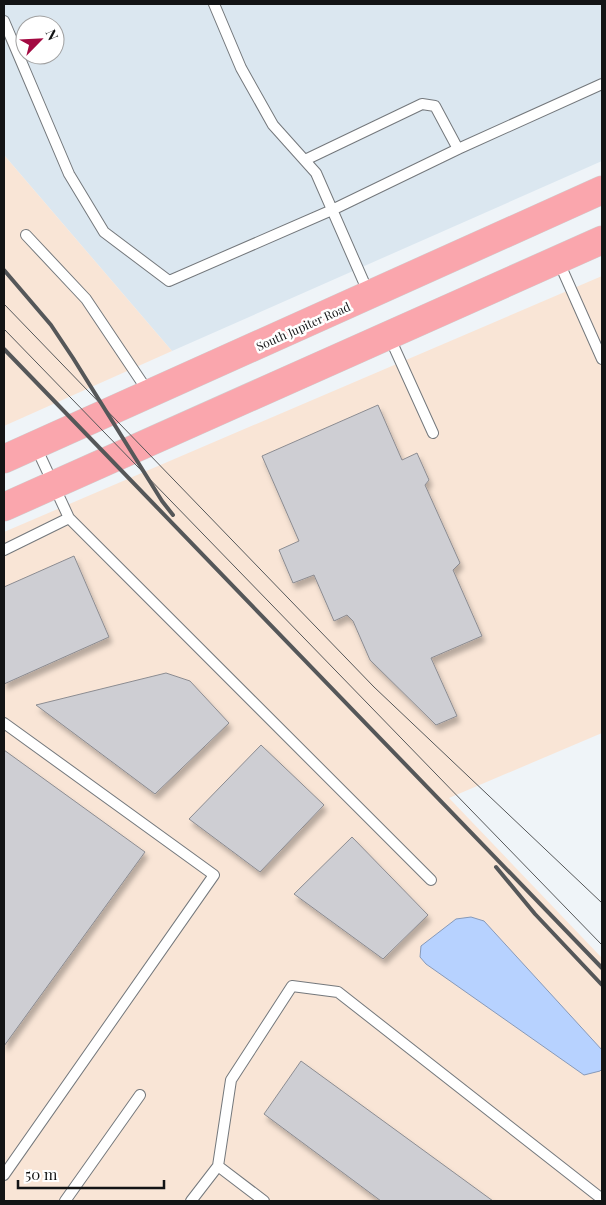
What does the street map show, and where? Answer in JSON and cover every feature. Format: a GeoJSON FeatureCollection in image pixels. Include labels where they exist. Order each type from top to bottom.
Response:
{"type":"FeatureCollection","features":[{"type":"Feature","properties":{"kind":"main road","name":"South Jupiter Road"},"geometry":{"type":"LineString","coordinates":[[4,459],[602,190]]}},
{"type":"Feature","properties":{"kind":"main road"},"geometry":{"type":"LineString","coordinates":[[4,506],[602,240]]}},
{"type":"Feature","properties":{"kind":"main road"},"geometry":{"type":"LineString","coordinates":[[370,296],[388,336]]}},
{"type":"Feature","properties":{"kind":"lane"},"geometry":{"type":"LineString","coordinates":[[214,4],[241,68],[273,125],[316,173],[370,296]]}},
{"type":"Feature","properties":{"kind":"lane"},"geometry":{"type":"LineString","coordinates":[[4,21],[69,174],[104,232],[169,281],[332,210],[458,149],[602,84]]}},
{"type":"Feature","properties":{"kind":"lane"},"geometry":{"type":"LineString","coordinates":[[304,160],[422,104],[435,106],[458,149]]}},
{"type":"Feature","properties":{"kind":"lane"},"geometry":{"type":"LineString","coordinates":[[26,234],[86,299],[150,394]]}},
{"type":"Feature","properties":{"kind":"lane"},"geometry":{"type":"LineString","coordinates":[[558,260],[602,359]]}},
{"type":"Feature","properties":{"kind":"lane"},"geometry":{"type":"LineString","coordinates":[[388,336],[433,433]]}},
{"type":"Feature","properties":{"kind":"lane"},"geometry":{"type":"LineString","coordinates":[[35,445],[69,518],[431,880]]}},
{"type":"Feature","properties":{"kind":"lane"},"geometry":{"type":"LineString","coordinates":[[4,550],[69,518]]}},
{"type":"Feature","properties":{"kind":"lane"},"geometry":{"type":"LineString","coordinates":[[4,723],[214,875],[4,1175]]}},
{"type":"Feature","properties":{"kind":"lane"},"geometry":{"type":"LineString","coordinates":[[191,1201],[218,1166],[230,1080],[292,986],[338,992],[602,1199]]}},
{"type":"Feature","properties":{"kind":"lane"},"geometry":{"type":"LineString","coordinates":[[65,1201],[140,1095]]}},
{"type":"Feature","properties":{"kind":"lane"},"geometry":{"type":"LineString","coordinates":[[218,1166],[264,1201]]}},
{"type":"Feature","properties":{"kind":"shaded area"},"geometry":{"type":"Polygon","coordinates":[[[4,4],[602,4],[602,161],[172,351],[4,155],[4,4]]]}},
{"type":"Feature","properties":{"kind":"shaded area"},"geometry":{"type":"Polygon","coordinates":[[[4,155],[172,351],[4,426],[4,155]]]}},
{"type":"Feature","properties":{"kind":"shaded area"},"geometry":{"type":"Polygon","coordinates":[[[602,276],[602,733],[449,798],[602,958],[602,1201],[4,1201],[4,532],[602,276]]]}},
{"type":"Feature","properties":{"kind":"water"},"geometry":{"type":"Polygon","coordinates":[[[471,917],[484,921],[602,1050],[602,1069],[600,1071],[584,1075],[426,964],[420,957],[421,946],[456,919],[471,917]]]}},
{"type":"Feature","properties":{"kind":"building"},"geometry":{"type":"Polygon","coordinates":[[[378,405],[402,460],[417,453],[429,480],[425,485],[460,563],[453,570],[482,636],[431,658],[457,716],[436,725],[370,660],[353,621],[347,615],[334,621],[314,575],[293,583],[279,550],[299,541],[262,456],[378,405]]]}},
{"type":"Feature","properties":{"kind":"building"},"geometry":{"type":"Polygon","coordinates":[[[74,556],[109,637],[4,684],[4,587],[74,556]]]}},
{"type":"Feature","properties":{"kind":"building"},"geometry":{"type":"Polygon","coordinates":[[[166,673],[190,681],[229,723],[155,794],[36,705],[166,673]]]}},
{"type":"Feature","properties":{"kind":"building"},"geometry":{"type":"Polygon","coordinates":[[[261,745],[324,805],[260,872],[189,819],[261,745]]]}},
{"type":"Feature","properties":{"kind":"building"},"geometry":{"type":"Polygon","coordinates":[[[4,750],[145,852],[4,1046],[4,750]]]}},
{"type":"Feature","properties":{"kind":"building"},"geometry":{"type":"Polygon","coordinates":[[[352,837],[428,915],[383,959],[294,894],[352,837]]]}},
{"type":"Feature","properties":{"kind":"building"},"geometry":{"type":"Polygon","coordinates":[[[301,1061],[493,1201],[381,1201],[264,1114],[301,1061]]]}},
{"type":"Feature","properties":{"kind":"tram line"},"geometry":{"type":"LineString","coordinates":[[4,304],[374,687],[602,903]]}},
{"type":"Feature","properties":{"kind":"tram line"},"geometry":{"type":"LineString","coordinates":[[4,329],[602,945]]}},
{"type":"Feature","properties":{"kind":"railway"},"geometry":{"type":"LineString","coordinates":[[4,270],[51,325],[162,501],[173,515]]}},
{"type":"Feature","properties":{"kind":"railway"},"geometry":{"type":"LineString","coordinates":[[4,349],[602,968]]}},
{"type":"Feature","properties":{"kind":"railway"},"geometry":{"type":"LineString","coordinates":[[496,867],[535,914],[602,985]]}}]}
